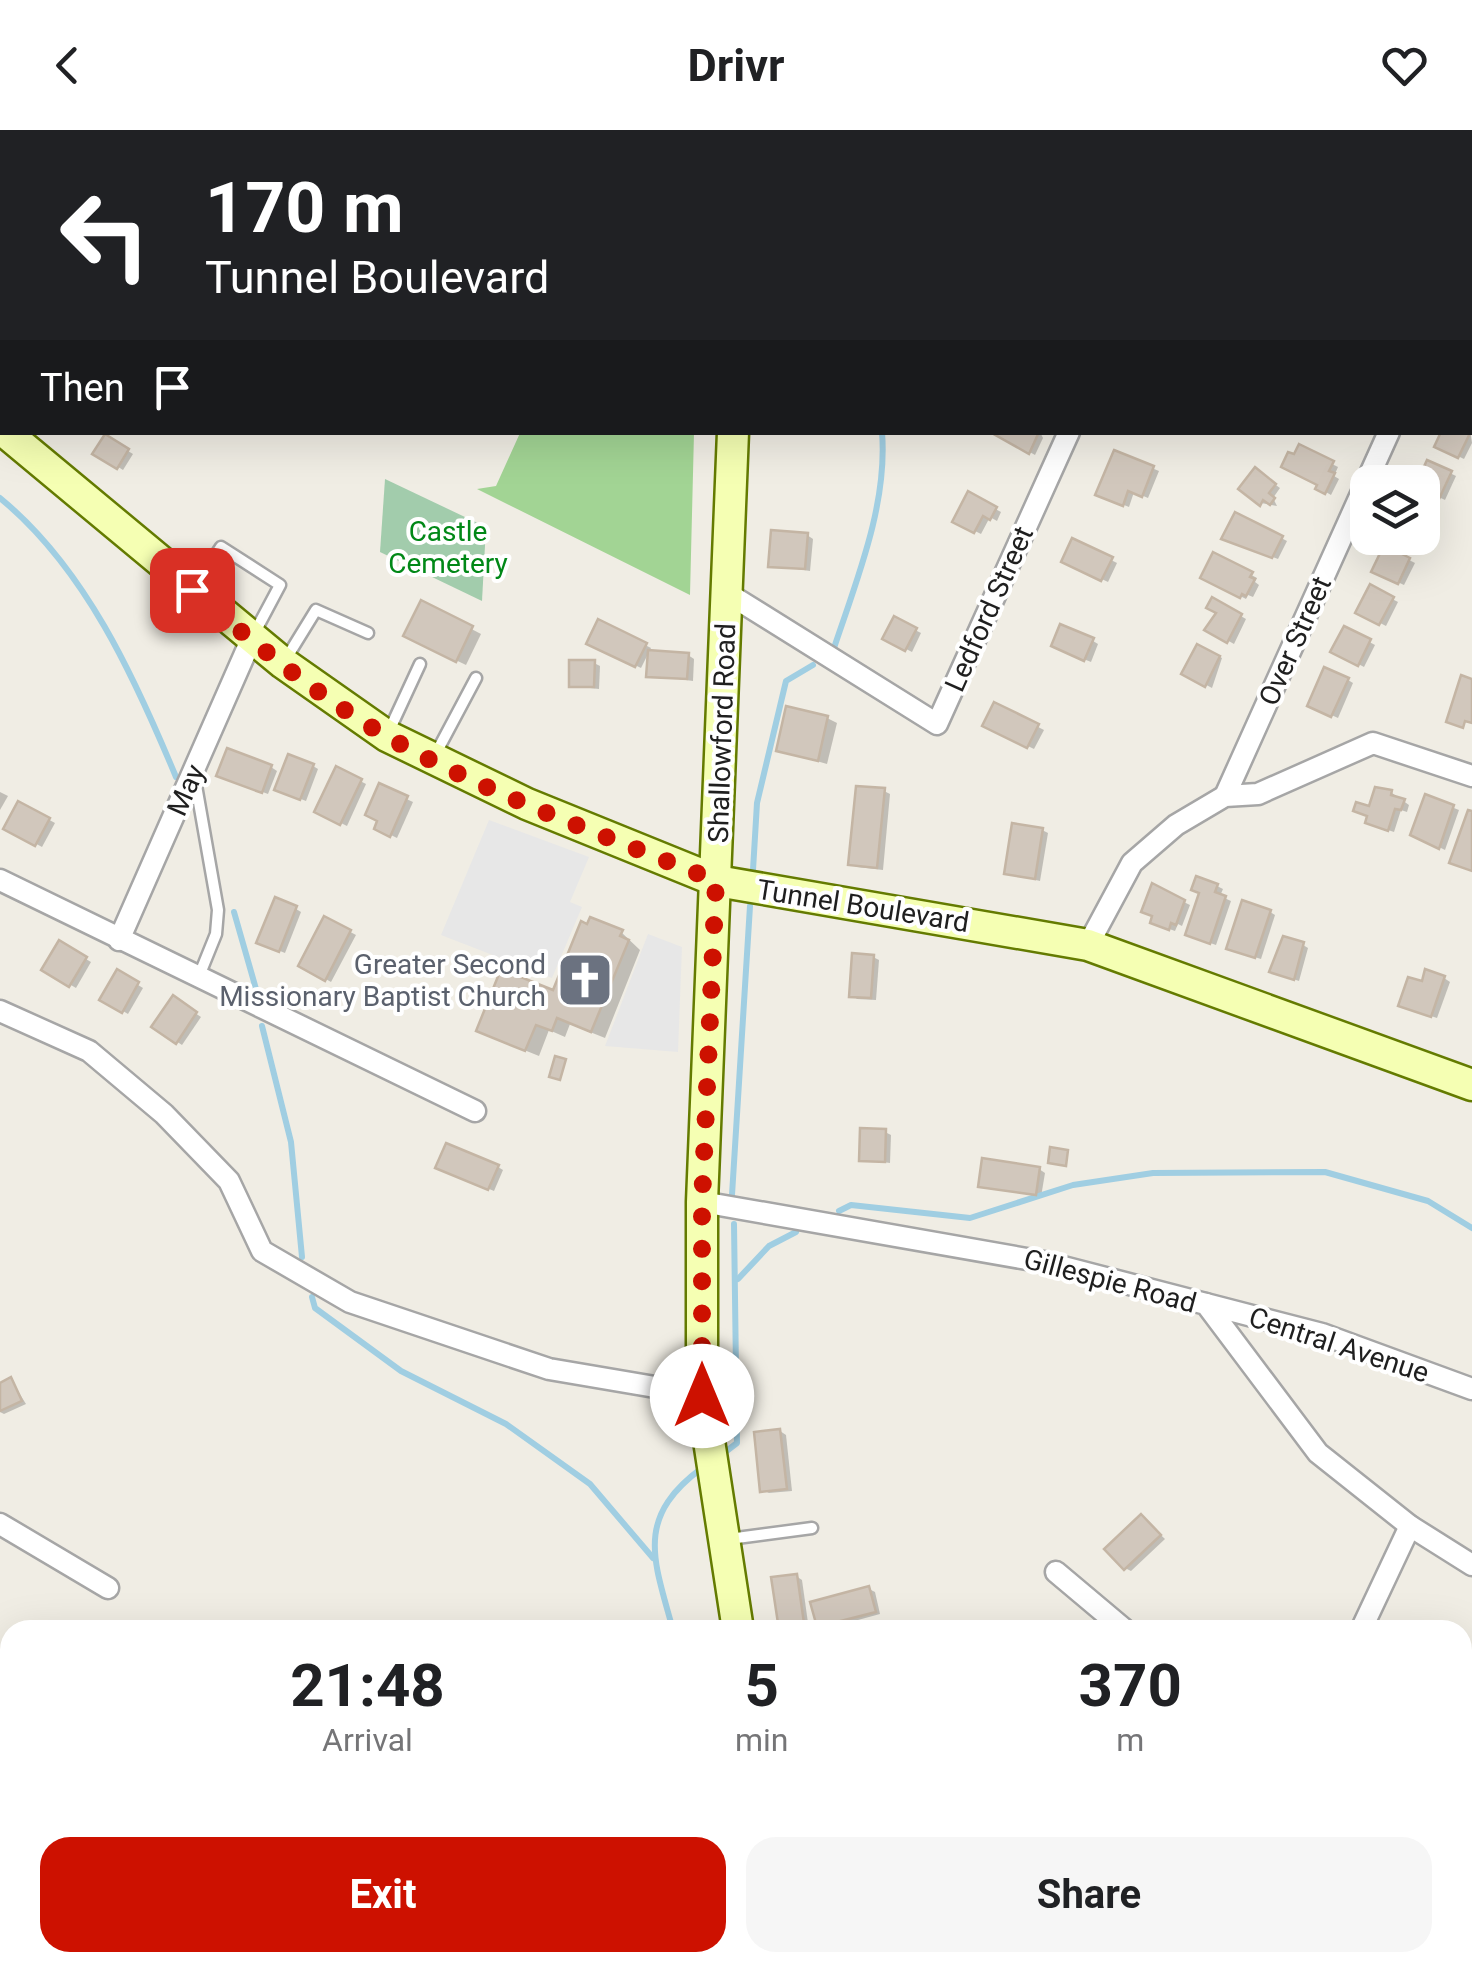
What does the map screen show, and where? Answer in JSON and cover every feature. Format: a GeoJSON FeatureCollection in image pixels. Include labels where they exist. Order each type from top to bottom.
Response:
{"type":"FeatureCollection","features":[{"type":"Feature","properties":{"kind":"main road","name":"Tunnel Boulevard"},"geometry":{"type":"LineString","coordinates":[[6,435],[251,640],[387,736],[527,804],[716,881],[1088,945],[1472,1086]]}},
{"type":"Feature","properties":{"kind":"main road","name":"Shallowford Road"},"geometry":{"type":"LineString","coordinates":[[733,435],[702,1202],[702,1396],[736,1620]]}},
{"type":"Feature","properties":{"kind":"street","name":"Ledford Street"},"geometry":{"type":"LineString","coordinates":[[727,593],[937,724],[1068,435]]}},
{"type":"Feature","properties":{"kind":"street","name":"Over Street"},"geometry":{"type":"LineString","coordinates":[[1226,796],[1387,435]]}},
{"type":"Feature","properties":{"kind":"street","name":"May"},"geometry":{"type":"LineString","coordinates":[[119,940],[251,640]]}},
{"type":"Feature","properties":{"kind":"street"},"geometry":{"type":"LineString","coordinates":[[1088,945],[1132,863],[1176,825],[1226,796],[1258,794],[1373,743],[1472,776]]}},
{"type":"Feature","properties":{"kind":"street"},"geometry":{"type":"LineString","coordinates":[[0,880],[476,1111]]}},
{"type":"Feature","properties":{"kind":"street"},"geometry":{"type":"LineString","coordinates":[[0,1011],[89,1051],[164,1114],[228,1181],[262,1251],[350,1302],[549,1369],[702,1396]]}},
{"type":"Feature","properties":{"kind":"street","name":"Gillespie Road"},"geometry":{"type":"LineString","coordinates":[[702,1202],[1044,1262],[1206,1304],[1318,1453],[1410,1526],[1472,1565]]}},
{"type":"Feature","properties":{"kind":"street","name":"Central Avenue"},"geometry":{"type":"LineString","coordinates":[[1206,1304],[1322,1334],[1472,1389]]}},
{"type":"Feature","properties":{"kind":"street"},"geometry":{"type":"LineString","coordinates":[[0,1524],[108,1588]]}},
{"type":"Feature","properties":{"kind":"street"},"geometry":{"type":"LineString","coordinates":[[1366,1620],[1410,1526]]}},
{"type":"Feature","properties":{"kind":"street"},"geometry":{"type":"LineString","coordinates":[[1056,1572],[1113,1620]]}},
{"type":"Feature","properties":{"kind":"lane"},"geometry":{"type":"LineString","coordinates":[[192,590],[221,547],[280,585],[251,640]]}},
{"type":"Feature","properties":{"kind":"lane"},"geometry":{"type":"LineString","coordinates":[[284,663],[316,610],[368,633]]}},
{"type":"Feature","properties":{"kind":"lane"},"geometry":{"type":"LineString","coordinates":[[387,736],[420,664]]}},
{"type":"Feature","properties":{"kind":"lane"},"geometry":{"type":"LineString","coordinates":[[433,759],[476,678]]}},
{"type":"Feature","properties":{"kind":"lane"},"geometry":{"type":"LineString","coordinates":[[194,773],[218,910],[216,934],[198,978]]}},
{"type":"Feature","properties":{"kind":"lane"},"geometry":{"type":"LineString","coordinates":[[722,1540],[812,1528]]}},
{"type":"Feature","properties":{"kind":"green space"},"geometry":{"type":"Polygon","coordinates":[[[519,435],[694,435],[690,595],[477,489],[496,486],[519,435]]]}},
{"type":"Feature","properties":{"kind":"green space","name":"Castle Cemetery"},"geometry":{"type":"Polygon","coordinates":[[[385,479],[486,527],[482,601],[380,552],[385,479]]]}},
{"type":"Feature","properties":{"kind":"shaded area"},"geometry":{"type":"Polygon","coordinates":[[[489,820],[589,857],[570,902],[582,907],[552,978],[441,935],[489,820]]]}},
{"type":"Feature","properties":{"kind":"shaded area"},"geometry":{"type":"Polygon","coordinates":[[[648,934],[682,947],[678,1052],[605,1046],[648,934]]]}},
{"type":"Feature","properties":{"kind":"building"},"geometry":{"type":"Polygon","coordinates":[[[104,435],[129,449],[117,469],[92,454],[104,435]]]}},
{"type":"Feature","properties":{"kind":"building"},"geometry":{"type":"Polygon","coordinates":[[[995,435],[1038,435],[1029,454],[995,435]]]}},
{"type":"Feature","properties":{"kind":"building"},"geometry":{"type":"Polygon","coordinates":[[[1440,435],[1469,435],[1458,458],[1434,447],[1440,435]]]}},
{"type":"Feature","properties":{"kind":"building"},"geometry":{"type":"Polygon","coordinates":[[[1299,444],[1334,461],[1329,471],[1335,473],[1325,494],[1315,489],[1317,485],[1281,467],[1288,452],[1294,454],[1299,444]]]}},
{"type":"Feature","properties":{"kind":"building"},"geometry":{"type":"Polygon","coordinates":[[[1114,450],[1154,466],[1142,497],[1128,491],[1123,506],[1095,495],[1114,450]]]}},
{"type":"Feature","properties":{"kind":"building"},"geometry":{"type":"Polygon","coordinates":[[[1440,466],[1452,471],[1440,497],[1440,466]]]}},
{"type":"Feature","properties":{"kind":"building"},"geometry":{"type":"Polygon","coordinates":[[[1255,467],[1276,484],[1269,493],[1275,498],[1270,505],[1263,500],[1260,506],[1238,489],[1255,467]]]}},
{"type":"Feature","properties":{"kind":"building"},"geometry":{"type":"Polygon","coordinates":[[[968,491],[997,507],[990,520],[983,516],[974,533],[952,522],[968,491]]]}},
{"type":"Feature","properties":{"kind":"building"},"geometry":{"type":"Polygon","coordinates":[[[1235,512],[1283,536],[1272,558],[1221,539],[1235,512]]]}},
{"type":"Feature","properties":{"kind":"building"},"geometry":{"type":"Polygon","coordinates":[[[771,530],[808,533],[805,569],[768,567],[771,530]]]}},
{"type":"Feature","properties":{"kind":"building"},"geometry":{"type":"Polygon","coordinates":[[[1072,538],[1113,557],[1101,581],[1061,562],[1072,538]]]}},
{"type":"Feature","properties":{"kind":"building"},"geometry":{"type":"Polygon","coordinates":[[[1213,552],[1253,572],[1250,577],[1255,579],[1246,596],[1242,594],[1240,598],[1200,578],[1213,552]]]}},
{"type":"Feature","properties":{"kind":"building"},"geometry":{"type":"Polygon","coordinates":[[[1379,555],[1410,558],[1398,584],[1371,572],[1379,555]]]}},
{"type":"Feature","properties":{"kind":"building"},"geometry":{"type":"Polygon","coordinates":[[[1370,584],[1394,597],[1379,625],[1355,613],[1370,584]]]}},
{"type":"Feature","properties":{"kind":"building"},"geometry":{"type":"Polygon","coordinates":[[[1212,597],[1242,614],[1227,643],[1204,630],[1216,613],[1206,608],[1212,597]]]}},
{"type":"Feature","properties":{"kind":"building"},"geometry":{"type":"Polygon","coordinates":[[[421,600],[473,626],[456,662],[403,636],[421,600]]]}},
{"type":"Feature","properties":{"kind":"building"},"geometry":{"type":"Polygon","coordinates":[[[894,616],[917,628],[905,651],[882,639],[894,616]]]}},
{"type":"Feature","properties":{"kind":"building"},"geometry":{"type":"Polygon","coordinates":[[[598,619],[647,643],[635,667],[586,644],[598,619]]]}},
{"type":"Feature","properties":{"kind":"building"},"geometry":{"type":"Polygon","coordinates":[[[1060,624],[1094,638],[1084,661],[1051,646],[1060,624]]]}},
{"type":"Feature","properties":{"kind":"building"},"geometry":{"type":"Polygon","coordinates":[[[1344,626],[1371,639],[1358,666],[1330,652],[1344,626]]]}},
{"type":"Feature","properties":{"kind":"building"},"geometry":{"type":"Polygon","coordinates":[[[1197,644],[1220,656],[1205,687],[1181,674],[1197,644]]]}},
{"type":"Feature","properties":{"kind":"building"},"geometry":{"type":"Polygon","coordinates":[[[648,650],[689,653],[687,679],[646,677],[648,650]]]}},
{"type":"Feature","properties":{"kind":"building"},"geometry":{"type":"Polygon","coordinates":[[[569,660],[595,660],[594,687],[569,687],[569,660]]]}},
{"type":"Feature","properties":{"kind":"building"},"geometry":{"type":"Polygon","coordinates":[[[1324,667],[1349,678],[1331,717],[1307,706],[1324,667]]]}},
{"type":"Feature","properties":{"kind":"building"},"geometry":{"type":"Polygon","coordinates":[[[1461,675],[1472,679],[1472,723],[1465,721],[1463,728],[1446,722],[1461,675]]]}},
{"type":"Feature","properties":{"kind":"building"},"geometry":{"type":"Polygon","coordinates":[[[994,702],[1039,724],[1027,748],[982,726],[994,702]]]}},
{"type":"Feature","properties":{"kind":"building"},"geometry":{"type":"Polygon","coordinates":[[[786,706],[828,716],[818,761],[776,751],[786,706]]]}},
{"type":"Feature","properties":{"kind":"building"},"geometry":{"type":"Polygon","coordinates":[[[227,748],[272,765],[262,793],[216,776],[227,748]]]}},
{"type":"Feature","properties":{"kind":"building"},"geometry":{"type":"Polygon","coordinates":[[[288,754],[314,764],[300,800],[274,790],[288,754]]]}},
{"type":"Feature","properties":{"kind":"building"},"geometry":{"type":"Polygon","coordinates":[[[336,766],[362,779],[340,825],[314,812],[336,766]]]}},
{"type":"Feature","properties":{"kind":"building"},"geometry":{"type":"Polygon","coordinates":[[[379,783],[408,796],[390,837],[374,829],[377,821],[365,815],[379,783]]]}},
{"type":"Feature","properties":{"kind":"building"},"geometry":{"type":"Polygon","coordinates":[[[856,786],[885,788],[877,868],[848,865],[856,786]]]}},
{"type":"Feature","properties":{"kind":"building"},"geometry":{"type":"Polygon","coordinates":[[[1375,787],[1392,790],[1391,795],[1405,799],[1401,810],[1395,809],[1388,831],[1365,823],[1367,816],[1353,811],[1356,802],[1369,806],[1375,787]]]}},
{"type":"Feature","properties":{"kind":"building"},"geometry":{"type":"Polygon","coordinates":[[[1425,794],[1454,805],[1439,849],[1410,835],[1425,794]]]}},
{"type":"Feature","properties":{"kind":"building"},"geometry":{"type":"Polygon","coordinates":[[[18,801],[50,818],[35,846],[3,829],[18,801]]]}},
{"type":"Feature","properties":{"kind":"building"},"geometry":{"type":"Polygon","coordinates":[[[1468,810],[1472,811],[1472,871],[1449,863],[1468,810]]]}},
{"type":"Feature","properties":{"kind":"building"},"geometry":{"type":"Polygon","coordinates":[[[1012,823],[1043,828],[1035,879],[1004,874],[1012,823]]]}},
{"type":"Feature","properties":{"kind":"building"},"geometry":{"type":"Polygon","coordinates":[[[1196,876],[1218,884],[1215,892],[1226,896],[1210,944],[1185,935],[1199,893],[1191,890],[1196,876]]]}},
{"type":"Feature","properties":{"kind":"building"},"geometry":{"type":"Polygon","coordinates":[[[1152,883],[1185,900],[1176,925],[1171,923],[1169,930],[1150,923],[1152,916],[1141,912],[1152,883]]]}},
{"type":"Feature","properties":{"kind":"building"},"geometry":{"type":"Polygon","coordinates":[[[275,897],[297,906],[279,952],[256,943],[275,897]]]}},
{"type":"Feature","properties":{"kind":"building"},"geometry":{"type":"Polygon","coordinates":[[[1242,900],[1271,910],[1255,958],[1226,949],[1242,900]]]}},
{"type":"Feature","properties":{"kind":"building"},"geometry":{"type":"Polygon","coordinates":[[[324,916],[351,930],[325,981],[298,966],[324,916]]]}},
{"type":"Feature","properties":{"kind":"building","name":"Greater Second Missionary Baptist Church"},"geometry":{"type":"Polygon","coordinates":[[[590,917],[623,930],[620,936],[629,940],[591,1032],[557,1018],[552,1031],[536,1025],[525,1051],[476,1031],[501,969],[553,990],[581,921],[587,924],[590,917]]]}},
{"type":"Feature","properties":{"kind":"building"},"geometry":{"type":"Polygon","coordinates":[[[1283,936],[1304,942],[1294,980],[1269,972],[1283,936]]]}},
{"type":"Feature","properties":{"kind":"building"},"geometry":{"type":"Polygon","coordinates":[[[59,940],[87,957],[69,987],[41,970],[59,940]]]}},
{"type":"Feature","properties":{"kind":"building"},"geometry":{"type":"Polygon","coordinates":[[[852,953],[874,955],[871,998],[849,997],[852,953]]]}},
{"type":"Feature","properties":{"kind":"building"},"geometry":{"type":"Polygon","coordinates":[[[117,969],[139,982],[122,1013],[99,1000],[117,969]]]}},
{"type":"Feature","properties":{"kind":"building"},"geometry":{"type":"Polygon","coordinates":[[[1425,969],[1445,976],[1431,1017],[1398,1006],[1408,977],[1422,981],[1425,969]]]}},
{"type":"Feature","properties":{"kind":"building"},"geometry":{"type":"Polygon","coordinates":[[[173,995],[197,1012],[176,1044],[151,1027],[173,995]]]}},
{"type":"Feature","properties":{"kind":"building"},"geometry":{"type":"Polygon","coordinates":[[[555,1056],[566,1059],[560,1080],[549,1077],[555,1056]]]}},
{"type":"Feature","properties":{"kind":"building"},"geometry":{"type":"Polygon","coordinates":[[[860,1128],[886,1129],[885,1162],[859,1161],[860,1128]]]}},
{"type":"Feature","properties":{"kind":"building"},"geometry":{"type":"Polygon","coordinates":[[[446,1143],[499,1165],[488,1190],[435,1168],[446,1143]]]}},
{"type":"Feature","properties":{"kind":"building"},"geometry":{"type":"Polygon","coordinates":[[[1050,1147],[1068,1150],[1066,1166],[1048,1163],[1050,1147]]]}},
{"type":"Feature","properties":{"kind":"building"},"geometry":{"type":"Polygon","coordinates":[[[982,1158],[1040,1167],[1036,1195],[978,1187],[982,1158]]]}},
{"type":"Feature","properties":{"kind":"building"},"geometry":{"type":"Polygon","coordinates":[[[11,1377],[22,1401],[0,1411],[0,1383],[11,1377]]]}},
{"type":"Feature","properties":{"kind":"building"},"geometry":{"type":"Polygon","coordinates":[[[780,1429],[787,1489],[760,1492],[754,1432],[780,1429]]]}},
{"type":"Feature","properties":{"kind":"building"},"geometry":{"type":"Polygon","coordinates":[[[1141,1514],[1161,1535],[1124,1570],[1104,1549],[1141,1514]]]}},
{"type":"Feature","properties":{"kind":"building"},"geometry":{"type":"Polygon","coordinates":[[[797,1574],[804,1620],[777,1620],[771,1577],[797,1574]]]}},
{"type":"Feature","properties":{"kind":"building"},"geometry":{"type":"Polygon","coordinates":[[[869,1586],[876,1612],[845,1620],[815,1620],[810,1602],[869,1586]]]}},
{"type":"Feature","properties":{"kind":"waterway"},"geometry":{"type":"LineString","coordinates":[[832,654],[875,516],[883,460],[882,435]]}},
{"type":"Feature","properties":{"kind":"waterway"},"geometry":{"type":"LineString","coordinates":[[0,498],[30,526],[82,590],[124,663],[176,777]]}},
{"type":"Feature","properties":{"kind":"waterway"},"geometry":{"type":"LineString","coordinates":[[753,870],[757,803],[786,681],[813,665]]}},
{"type":"Feature","properties":{"kind":"waterway"},"geometry":{"type":"LineString","coordinates":[[732,1195],[750,906]]}},
{"type":"Feature","properties":{"kind":"waterway"},"geometry":{"type":"LineString","coordinates":[[234,912],[256,989]]}},
{"type":"Feature","properties":{"kind":"waterway"},"geometry":{"type":"LineString","coordinates":[[262,1026],[291,1142],[302,1257]]}},
{"type":"Feature","properties":{"kind":"waterway"},"geometry":{"type":"LineString","coordinates":[[839,1211],[851,1205],[970,1218],[1073,1185],[1153,1173],[1325,1172],[1428,1201],[1472,1228]]}},
{"type":"Feature","properties":{"kind":"waterway"},"geometry":{"type":"LineString","coordinates":[[720,1456],[737,1443],[734,1224]]}},
{"type":"Feature","properties":{"kind":"waterway"},"geometry":{"type":"LineString","coordinates":[[738,1279],[769,1246],[796,1232]]}},
{"type":"Feature","properties":{"kind":"waterway"},"geometry":{"type":"LineString","coordinates":[[312,1297],[315,1308],[401,1371],[506,1424],[590,1484],[653,1558]]}},
{"type":"Feature","properties":{"kind":"waterway"},"geometry":{"type":"LineString","coordinates":[[670,1620],[656,1561],[658,1523],[680,1486],[702,1468]]}},
{"type":"Feature","properties":{"kind":"place","name":"Greater Second Missionary Baptist Church"},"geometry":{"type":"Point","coordinates":[585,980]}},
{"type":"Feature","properties":{"kind":"route"},"geometry":{"type":"LineString","coordinates":[[192,590],[251,640],[387,736],[527,804],[716,881],[702,1202],[702,1396]]}}]}
